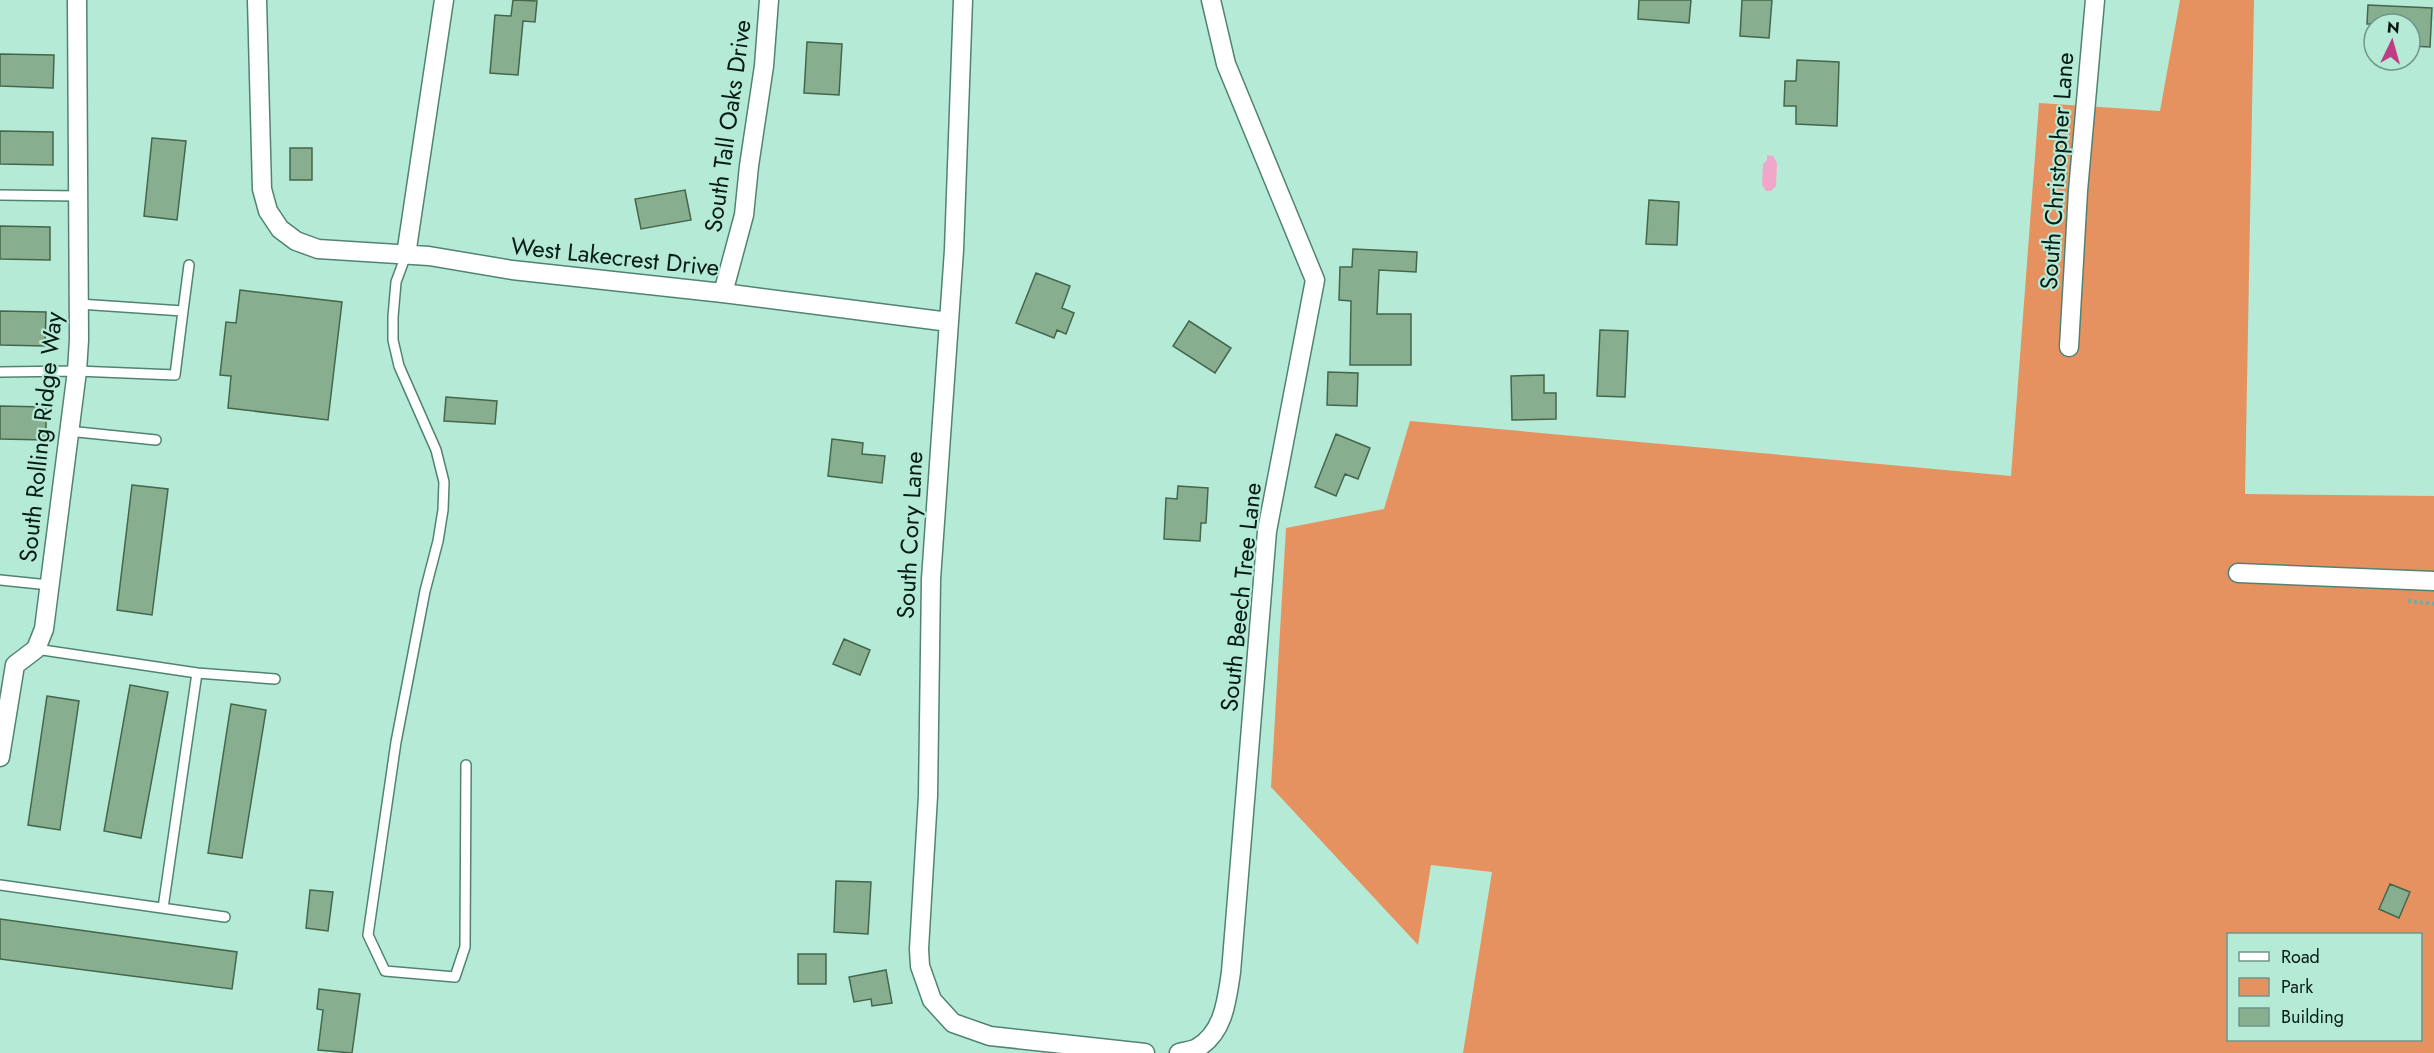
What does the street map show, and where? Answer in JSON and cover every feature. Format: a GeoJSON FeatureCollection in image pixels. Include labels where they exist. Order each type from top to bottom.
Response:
{"type":"FeatureCollection","features":[{"type":"Feature","properties":{"kind":"street","name":"South Rolling Ridge Way"},"geometry":{"type":"LineString","coordinates":[[36,649],[44,629],[77,371],[79,304],[77,0]]}},
{"type":"Feature","properties":{"kind":"street","name":"West Lakecrest Drive"},"geometry":{"type":"LineString","coordinates":[[257,0],[262,189],[268,211],[280,229],[296,241],[318,249],[429,256],[512,270],[723,293],[949,322]]}},
{"type":"Feature","properties":{"kind":"street"},"geometry":{"type":"LineString","coordinates":[[406,255],[444,0]]}},
{"type":"Feature","properties":{"kind":"street","name":"South Tall Oaks Drive"},"geometry":{"type":"LineString","coordinates":[[723,293],[744,215],[764,66],[769,0]]}},
{"type":"Feature","properties":{"kind":"street","name":"South Cory Lane"},"geometry":{"type":"LineString","coordinates":[[963,0],[949,322],[931,569],[928,795],[920,966],[932,1000],[953,1023],[990,1036],[1145,1053]]}},
{"type":"Feature","properties":{"kind":"street","name":"South Beech Tree Lane"},"geometry":{"type":"LineString","coordinates":[[1179,1053],[1197,1048],[1212,1035],[1226,1005],[1232,960],[1267,531],[1315,280],[1226,64],[1210,0]]}},
{"type":"Feature","properties":{"kind":"street","name":"South Christopher Lane"},"geometry":{"type":"LineString","coordinates":[[2069,347],[2078,191],[2095,0]]}},
{"type":"Feature","properties":{"kind":"street"},"geometry":{"type":"LineString","coordinates":[[2238,573],[2434,581]]}},
{"type":"Feature","properties":{"kind":"street"},"geometry":{"type":"LineString","coordinates":[[0,758],[9,666],[36,649]]}},
{"type":"Feature","properties":{"kind":"lane"},"geometry":{"type":"LineString","coordinates":[[0,195],[78,196]]}},
{"type":"Feature","properties":{"kind":"lane"},"geometry":{"type":"LineString","coordinates":[[406,255],[396,282],[393,340],[399,366],[436,450],[444,482],[444,501],[438,542],[425,591],[396,742],[368,935],[385,971],[455,977],[465,947],[466,765]]}},
{"type":"Feature","properties":{"kind":"lane"},"geometry":{"type":"LineString","coordinates":[[0,372],[77,371],[175,375],[189,266]]}},
{"type":"Feature","properties":{"kind":"lane"},"geometry":{"type":"LineString","coordinates":[[79,304],[183,311]]}},
{"type":"Feature","properties":{"kind":"lane"},"geometry":{"type":"LineString","coordinates":[[68,431],[156,440]]}},
{"type":"Feature","properties":{"kind":"lane"},"geometry":{"type":"LineString","coordinates":[[0,580],[49,585]]}},
{"type":"Feature","properties":{"kind":"lane"},"geometry":{"type":"LineString","coordinates":[[36,649],[197,673],[275,679]]}},
{"type":"Feature","properties":{"kind":"lane"},"geometry":{"type":"LineString","coordinates":[[163,908],[197,673]]}},
{"type":"Feature","properties":{"kind":"lane"},"geometry":{"type":"LineString","coordinates":[[0,885],[225,917]]}},
{"type":"Feature","properties":{"kind":"green space"},"geometry":{"type":"Polygon","coordinates":[[[2180,0],[2254,0],[2245,494],[2434,496],[2434,1053],[1463,1053],[1492,872],[1431,865],[1418,945],[1271,787],[1286,528],[1384,509],[1410,421],[2011,476],[2039,103],[2160,111],[2180,0]]]}},
{"type":"Feature","properties":{"kind":"shaded area"},"geometry":{"type":"Polygon","coordinates":[[[1767,155],[1773,156],[1777,163],[1776,186],[1771,191],[1766,191],[1762,185],[1763,164],[1767,160],[1767,155]]]}},
{"type":"Feature","properties":{"kind":"building"},"geometry":{"type":"Polygon","coordinates":[[[513,0],[537,1],[535,22],[523,21],[518,75],[490,73],[495,15],[511,16],[513,0]]]}},
{"type":"Feature","properties":{"kind":"building"},"geometry":{"type":"Polygon","coordinates":[[[1639,0],[1691,0],[1689,23],[1638,19],[1639,0]]]}},
{"type":"Feature","properties":{"kind":"building"},"geometry":{"type":"Polygon","coordinates":[[[1742,0],[1772,0],[1769,38],[1740,36],[1742,0]]]}},
{"type":"Feature","properties":{"kind":"building"},"geometry":{"type":"Polygon","coordinates":[[[2368,5],[2432,8],[2430,47],[2422,47],[2422,12],[2368,12],[2368,5]]]}},
{"type":"Feature","properties":{"kind":"building"},"geometry":{"type":"Polygon","coordinates":[[[807,42],[842,44],[839,95],[804,93],[807,42]]]}},
{"type":"Feature","properties":{"kind":"building"},"geometry":{"type":"Polygon","coordinates":[[[0,54],[54,55],[53,88],[0,86],[0,54]]]}},
{"type":"Feature","properties":{"kind":"building"},"geometry":{"type":"Polygon","coordinates":[[[1797,60],[1839,62],[1837,126],[1796,124],[1796,106],[1784,106],[1785,81],[1796,81],[1797,60]]]}},
{"type":"Feature","properties":{"kind":"building"},"geometry":{"type":"Polygon","coordinates":[[[0,131],[53,132],[53,165],[0,164],[0,131]]]}},
{"type":"Feature","properties":{"kind":"building"},"geometry":{"type":"Polygon","coordinates":[[[152,138],[186,141],[177,220],[144,216],[152,138]]]}},
{"type":"Feature","properties":{"kind":"building"},"geometry":{"type":"Polygon","coordinates":[[[290,148],[312,148],[312,180],[290,180],[290,148]]]}},
{"type":"Feature","properties":{"kind":"building"},"geometry":{"type":"Polygon","coordinates":[[[685,190],[691,220],[641,229],[635,199],[685,190]]]}},
{"type":"Feature","properties":{"kind":"building"},"geometry":{"type":"Polygon","coordinates":[[[1649,200],[1679,202],[1677,245],[1646,244],[1649,200]]]}},
{"type":"Feature","properties":{"kind":"building"},"geometry":{"type":"Polygon","coordinates":[[[0,226],[50,227],[50,260],[0,259],[0,226]]]}},
{"type":"Feature","properties":{"kind":"building"},"geometry":{"type":"Polygon","coordinates":[[[1353,249],[1417,252],[1416,272],[1379,270],[1377,314],[1411,314],[1411,365],[1350,365],[1351,301],[1339,300],[1340,267],[1352,267],[1353,249]]]}},
{"type":"Feature","properties":{"kind":"building"},"geometry":{"type":"Polygon","coordinates":[[[1036,273],[1070,286],[1062,308],[1074,313],[1066,334],[1057,330],[1054,338],[1016,323],[1036,273]]]}},
{"type":"Feature","properties":{"kind":"building"},"geometry":{"type":"Polygon","coordinates":[[[240,290],[342,302],[328,420],[228,408],[231,376],[220,375],[226,322],[236,323],[240,290]]]}},
{"type":"Feature","properties":{"kind":"building"},"geometry":{"type":"Polygon","coordinates":[[[0,311],[46,312],[45,346],[0,345],[0,311]]]}},
{"type":"Feature","properties":{"kind":"building"},"geometry":{"type":"Polygon","coordinates":[[[1189,321],[1231,348],[1215,373],[1173,346],[1189,321]]]}},
{"type":"Feature","properties":{"kind":"building"},"geometry":{"type":"Polygon","coordinates":[[[1600,330],[1628,331],[1625,397],[1597,396],[1600,330]]]}},
{"type":"Feature","properties":{"kind":"building"},"geometry":{"type":"Polygon","coordinates":[[[1328,372],[1358,373],[1357,406],[1327,405],[1328,372]]]}},
{"type":"Feature","properties":{"kind":"building"},"geometry":{"type":"Polygon","coordinates":[[[1544,375],[1544,393],[1556,393],[1556,419],[1512,420],[1511,376],[1544,375]]]}},
{"type":"Feature","properties":{"kind":"building"},"geometry":{"type":"Polygon","coordinates":[[[446,397],[497,401],[495,424],[444,421],[446,397]]]}},
{"type":"Feature","properties":{"kind":"building"},"geometry":{"type":"Polygon","coordinates":[[[0,406],[46,407],[46,440],[0,439],[0,406]]]}},
{"type":"Feature","properties":{"kind":"building"},"geometry":{"type":"Polygon","coordinates":[[[1336,434],[1370,448],[1358,479],[1345,474],[1336,496],[1315,487],[1336,434]]]}},
{"type":"Feature","properties":{"kind":"building"},"geometry":{"type":"Polygon","coordinates":[[[832,439],[863,443],[862,454],[885,456],[882,483],[828,476],[832,439]]]}},
{"type":"Feature","properties":{"kind":"building"},"geometry":{"type":"Polygon","coordinates":[[[132,485],[168,489],[152,615],[117,610],[132,485]]]}},
{"type":"Feature","properties":{"kind":"building"},"geometry":{"type":"Polygon","coordinates":[[[1178,486],[1208,488],[1206,523],[1201,523],[1200,541],[1164,539],[1166,498],[1177,499],[1178,486]]]}},
{"type":"Feature","properties":{"kind":"building"},"geometry":{"type":"Polygon","coordinates":[[[844,639],[870,650],[860,675],[833,664],[844,639]]]}},
{"type":"Feature","properties":{"kind":"building"},"geometry":{"type":"Polygon","coordinates":[[[130,685],[168,692],[141,838],[104,831],[130,685]]]}},
{"type":"Feature","properties":{"kind":"building"},"geometry":{"type":"Polygon","coordinates":[[[47,696],[79,701],[60,830],[28,825],[47,696]]]}},
{"type":"Feature","properties":{"kind":"building"},"geometry":{"type":"Polygon","coordinates":[[[231,704],[266,710],[242,858],[208,853],[231,704]]]}},
{"type":"Feature","properties":{"kind":"building"},"geometry":{"type":"Polygon","coordinates":[[[836,881],[871,882],[868,934],[834,932],[836,881]]]}},
{"type":"Feature","properties":{"kind":"building"},"geometry":{"type":"Polygon","coordinates":[[[2390,884],[2410,892],[2399,918],[2379,909],[2390,884]]]}},
{"type":"Feature","properties":{"kind":"building"},"geometry":{"type":"Polygon","coordinates":[[[310,890],[333,892],[328,931],[306,928],[310,890]]]}},
{"type":"Feature","properties":{"kind":"building"},"geometry":{"type":"Polygon","coordinates":[[[0,919],[237,952],[232,989],[0,959],[0,919]]]}},
{"type":"Feature","properties":{"kind":"building"},"geometry":{"type":"Polygon","coordinates":[[[798,954],[826,954],[826,984],[798,984],[798,954]]]}},
{"type":"Feature","properties":{"kind":"building"},"geometry":{"type":"Polygon","coordinates":[[[886,970],[892,1003],[872,1006],[871,999],[854,1002],[849,977],[886,970]]]}},
{"type":"Feature","properties":{"kind":"building"},"geometry":{"type":"Polygon","coordinates":[[[319,989],[360,994],[352,1053],[318,1050],[323,1010],[317,1009],[319,989]]]}}]}
